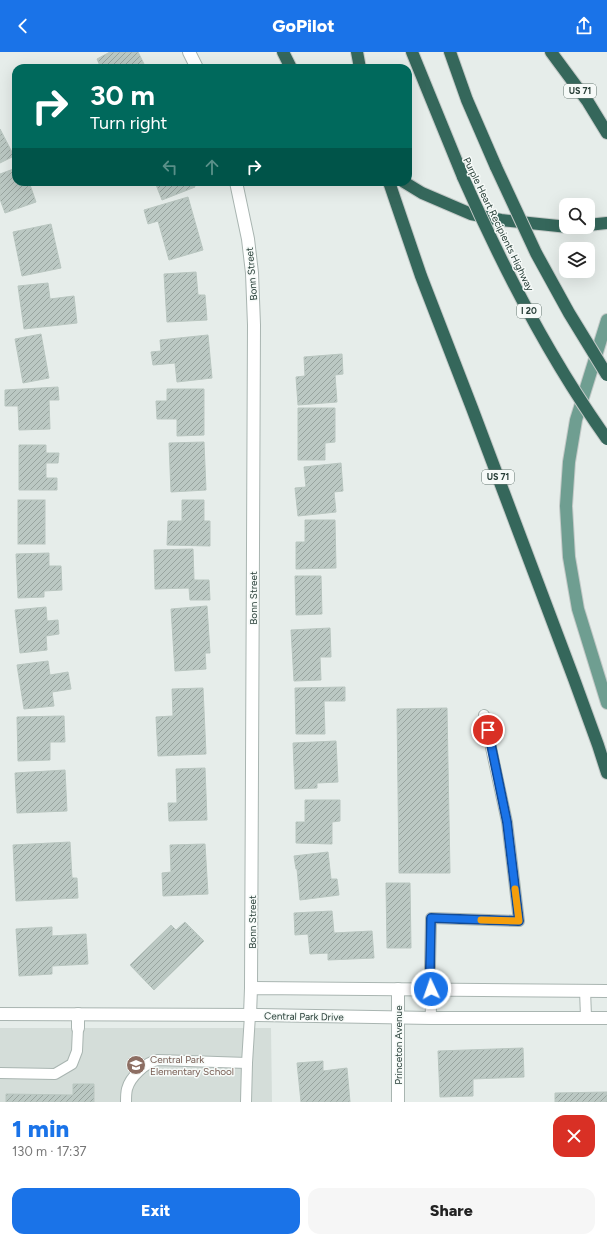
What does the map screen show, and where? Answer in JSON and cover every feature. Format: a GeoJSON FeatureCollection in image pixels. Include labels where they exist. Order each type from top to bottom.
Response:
{"type":"FeatureCollection","features":[{"type":"Feature","properties":{"kind":"highway"},"geometry":{"type":"LineString","coordinates":[[283,52],[289,64]]}},
{"type":"Feature","properties":{"kind":"highway"},"geometry":{"type":"LineString","coordinates":[[356,52],[359,64]]}},
{"type":"Feature","properties":{"kind":"highway","name":"Purple Heart Recipients Highway"},"geometry":{"type":"LineString","coordinates":[[412,52],[462,177],[512,282],[558,363],[607,439]]}},
{"type":"Feature","properties":{"kind":"highway","name":"Purple Heart Recipients Highway"},"geometry":{"type":"LineString","coordinates":[[450,52],[467,100],[496,167],[536,252],[569,313],[607,375]]}},
{"type":"Feature","properties":{"kind":"highway","name":"US 71"},"geometry":{"type":"LineString","coordinates":[[551,52],[588,102],[607,133]]}},
{"type":"Feature","properties":{"kind":"highway","name":"US 71"},"geometry":{"type":"LineString","coordinates":[[390,186],[421,276],[574,678],[607,773]]}},
{"type":"Feature","properties":{"kind":"highway"},"geometry":{"type":"LineString","coordinates":[[411,186],[422,193],[471,214],[501,220],[559,226]]}},
{"type":"Feature","properties":{"kind":"highway"},"geometry":{"type":"LineString","coordinates":[[595,224],[607,223]]}},
{"type":"Feature","properties":{"kind":"main road"},"geometry":{"type":"LineString","coordinates":[[607,320],[576,420],[569,462],[566,506],[569,557],[578,609],[607,703]]}},
{"type":"Feature","properties":{"kind":"street"},"geometry":{"type":"LineString","coordinates":[[189,52],[195,64]]}},
{"type":"Feature","properties":{"kind":"street","name":"Bonn Street"},"geometry":{"type":"LineString","coordinates":[[237,186],[248,239],[254,325],[250,1015]]}},
{"type":"Feature","properties":{"kind":"street"},"geometry":{"type":"LineString","coordinates":[[251,988],[607,990]]}},
{"type":"Feature","properties":{"kind":"street","name":"Princeton Avenue"},"geometry":{"type":"LineString","coordinates":[[398,989],[398,1102]]}},
{"type":"Feature","properties":{"kind":"street","name":"Central Park Drive"},"geometry":{"type":"LineString","coordinates":[[0,1014],[607,1018]]}},
{"type":"Feature","properties":{"kind":"street"},"geometry":{"type":"LineString","coordinates":[[78,1014],[78,1028]]}},
{"type":"Feature","properties":{"kind":"lane"},"geometry":{"type":"LineString","coordinates":[[430,1018],[431,918],[519,921],[507,822],[484,715]]}},
{"type":"Feature","properties":{"kind":"lane"},"geometry":{"type":"LineString","coordinates":[[585,990],[586,1017]]}},
{"type":"Feature","properties":{"kind":"lane"},"geometry":{"type":"LineString","coordinates":[[246,1102],[250,1015]]}},
{"type":"Feature","properties":{"kind":"lane"},"geometry":{"type":"LineString","coordinates":[[0,1073],[55,1074],[72,1064],[78,1051],[78,1028]]}},
{"type":"Feature","properties":{"kind":"lane"},"geometry":{"type":"LineString","coordinates":[[126,1102],[127,1088],[135,1075],[150,1061],[247,1063]]}},
{"type":"Feature","properties":{"kind":"shaded area","name":"Central Park Elementary School"},"geometry":{"type":"Polygon","coordinates":[[[0,1028],[271,1028],[272,1102],[0,1102],[0,1028]]]}},
{"type":"Feature","properties":{"kind":"building"},"geometry":{"type":"Polygon","coordinates":[[[110,52],[138,52],[144,64],[99,64],[97,59],[110,52]]]}},
{"type":"Feature","properties":{"kind":"building"},"geometry":{"type":"Polygon","coordinates":[[[0,129],[12,152],[12,157],[0,163],[0,129]]]}},
{"type":"Feature","properties":{"kind":"building"},"geometry":{"type":"Polygon","coordinates":[[[12,170],[12,186],[30,186],[36,202],[5,213],[0,199],[0,174],[12,170]]]}},
{"type":"Feature","properties":{"kind":"building"},"geometry":{"type":"Polygon","coordinates":[[[157,186],[195,186],[195,187],[162,200],[157,186]]]}},
{"type":"Feature","properties":{"kind":"building"},"geometry":{"type":"Polygon","coordinates":[[[188,197],[203,250],[169,260],[158,221],[148,224],[144,210],[188,197]]]}},
{"type":"Feature","properties":{"kind":"building"},"geometry":{"type":"Polygon","coordinates":[[[51,224],[61,268],[22,276],[13,232],[51,224]]]}},
{"type":"Feature","properties":{"kind":"building"},"geometry":{"type":"Polygon","coordinates":[[[196,272],[198,295],[205,295],[207,320],[167,322],[164,274],[196,272]]]}},
{"type":"Feature","properties":{"kind":"building"},"geometry":{"type":"Polygon","coordinates":[[[48,283],[50,299],[74,296],[77,323],[24,329],[18,286],[48,283]]]}},
{"type":"Feature","properties":{"kind":"building"},"geometry":{"type":"Polygon","coordinates":[[[41,334],[49,378],[23,383],[15,339],[41,334]]]}},
{"type":"Feature","properties":{"kind":"building"},"geometry":{"type":"Polygon","coordinates":[[[208,335],[212,378],[177,382],[175,363],[153,365],[151,352],[161,351],[160,340],[208,335]]]}},
{"type":"Feature","properties":{"kind":"building"},"geometry":{"type":"Polygon","coordinates":[[[342,354],[343,374],[335,375],[337,402],[298,405],[296,377],[305,376],[304,357],[342,354]]]}},
{"type":"Feature","properties":{"kind":"building"},"geometry":{"type":"Polygon","coordinates":[[[58,387],[59,400],[49,400],[50,429],[19,430],[18,406],[5,406],[5,390],[58,387]]]}},
{"type":"Feature","properties":{"kind":"building"},"geometry":{"type":"Polygon","coordinates":[[[167,389],[204,389],[204,435],[177,436],[177,419],[157,419],[156,401],[167,401],[167,389]]]}},
{"type":"Feature","properties":{"kind":"building"},"geometry":{"type":"Polygon","coordinates":[[[298,408],[335,408],[335,442],[325,443],[325,460],[298,460],[298,408]]]}},
{"type":"Feature","properties":{"kind":"building"},"geometry":{"type":"Polygon","coordinates":[[[204,442],[206,490],[171,492],[169,443],[204,442]]]}},
{"type":"Feature","properties":{"kind":"building"},"geometry":{"type":"Polygon","coordinates":[[[19,445],[46,445],[46,453],[59,453],[58,463],[46,463],[46,478],[57,478],[57,490],[19,490],[19,445]]]}},
{"type":"Feature","properties":{"kind":"building"},"geometry":{"type":"Polygon","coordinates":[[[341,463],[343,491],[334,492],[336,512],[298,516],[295,488],[306,487],[304,467],[341,463]]]}},
{"type":"Feature","properties":{"kind":"building"},"geometry":{"type":"Polygon","coordinates":[[[18,500],[45,500],[45,544],[18,544],[18,500]]]}},
{"type":"Feature","properties":{"kind":"building"},"geometry":{"type":"Polygon","coordinates":[[[182,500],[204,500],[204,521],[210,521],[210,546],[167,545],[168,521],[182,521],[182,500]]]}},
{"type":"Feature","properties":{"kind":"building"},"geometry":{"type":"Polygon","coordinates":[[[305,520],[335,520],[336,568],[296,569],[296,542],[305,542],[305,520]]]}},
{"type":"Feature","properties":{"kind":"building"},"geometry":{"type":"Polygon","coordinates":[[[193,549],[194,580],[209,580],[210,600],[190,600],[189,588],[155,589],[154,550],[193,549]]]}},
{"type":"Feature","properties":{"kind":"building"},"geometry":{"type":"Polygon","coordinates":[[[49,553],[49,566],[61,566],[62,590],[44,591],[44,597],[18,598],[16,554],[49,553]]]}},
{"type":"Feature","properties":{"kind":"building"},"geometry":{"type":"Polygon","coordinates":[[[295,576],[321,576],[322,614],[296,615],[295,576]]]}},
{"type":"Feature","properties":{"kind":"building"},"geometry":{"type":"Polygon","coordinates":[[[207,606],[210,653],[205,653],[206,669],[175,671],[171,609],[207,606]]]}},
{"type":"Feature","properties":{"kind":"building"},"geometry":{"type":"Polygon","coordinates":[[[46,607],[47,621],[58,620],[59,634],[46,636],[47,650],[20,653],[15,610],[46,607]]]}},
{"type":"Feature","properties":{"kind":"building"},"geometry":{"type":"Polygon","coordinates":[[[330,628],[331,657],[320,657],[321,680],[294,681],[291,630],[330,628]]]}},
{"type":"Feature","properties":{"kind":"building"},"geometry":{"type":"Polygon","coordinates":[[[48,661],[50,675],[68,672],[71,689],[52,692],[54,706],[24,709],[17,665],[48,661]]]}},
{"type":"Feature","properties":{"kind":"building"},"geometry":{"type":"Polygon","coordinates":[[[345,687],[345,701],[324,701],[325,734],[296,734],[295,688],[345,687]]]}},
{"type":"Feature","properties":{"kind":"building"},"geometry":{"type":"Polygon","coordinates":[[[203,688],[206,754],[158,756],[156,717],[173,716],[172,689],[203,688]]]}},
{"type":"Feature","properties":{"kind":"building"},"geometry":{"type":"Polygon","coordinates":[[[447,708],[450,873],[399,873],[397,709],[447,708]]]}},
{"type":"Feature","properties":{"kind":"building"},"geometry":{"type":"Polygon","coordinates":[[[64,716],[65,742],[50,742],[50,760],[18,761],[17,717],[64,716]]]}},
{"type":"Feature","properties":{"kind":"building"},"geometry":{"type":"Polygon","coordinates":[[[336,741],[338,782],[317,783],[317,788],[295,789],[293,743],[336,741]]]}},
{"type":"Feature","properties":{"kind":"building"},"geometry":{"type":"Polygon","coordinates":[[[205,768],[207,820],[169,821],[168,803],[177,803],[176,769],[205,768]]]}},
{"type":"Feature","properties":{"kind":"building"},"geometry":{"type":"Polygon","coordinates":[[[65,770],[67,811],[17,813],[15,773],[65,770]]]}},
{"type":"Feature","properties":{"kind":"building"},"geometry":{"type":"Polygon","coordinates":[[[305,800],[340,800],[340,821],[332,822],[332,844],[296,843],[296,822],[305,822],[305,800]]]}},
{"type":"Feature","properties":{"kind":"building"},"geometry":{"type":"Polygon","coordinates":[[[70,842],[72,878],[77,878],[78,898],[16,901],[13,845],[70,842]]]}},
{"type":"Feature","properties":{"kind":"building"},"geometry":{"type":"Polygon","coordinates":[[[205,844],[208,894],[163,896],[162,873],[171,872],[170,845],[205,844]]]}},
{"type":"Feature","properties":{"kind":"building"},"geometry":{"type":"Polygon","coordinates":[[[328,852],[331,879],[337,879],[339,895],[300,900],[297,869],[294,856],[328,852]]]}},
{"type":"Feature","properties":{"kind":"building"},"geometry":{"type":"Polygon","coordinates":[[[386,883],[410,883],[411,948],[387,948],[386,883]]]}},
{"type":"Feature","properties":{"kind":"building"},"geometry":{"type":"Polygon","coordinates":[[[332,911],[334,933],[372,931],[374,958],[328,960],[328,953],[310,954],[308,934],[295,935],[294,913],[332,911]]]}},
{"type":"Feature","properties":{"kind":"building"},"geometry":{"type":"Polygon","coordinates":[[[185,922],[204,941],[154,990],[130,965],[171,925],[176,930],[185,922]]]}},
{"type":"Feature","properties":{"kind":"building"},"geometry":{"type":"Polygon","coordinates":[[[52,927],[52,936],[86,934],[88,964],[52,966],[52,974],[19,976],[16,929],[52,927]]]}},
{"type":"Feature","properties":{"kind":"building"},"geometry":{"type":"Polygon","coordinates":[[[523,1048],[524,1077],[473,1079],[473,1096],[440,1097],[438,1051],[523,1048]]]}},
{"type":"Feature","properties":{"kind":"building"},"geometry":{"type":"Polygon","coordinates":[[[323,1061],[323,1071],[347,1068],[350,1102],[301,1102],[297,1063],[323,1061]]]}},
{"type":"Feature","properties":{"kind":"building"},"geometry":{"type":"Polygon","coordinates":[[[73,1084],[94,1084],[94,1102],[6,1102],[6,1094],[73,1095],[73,1084]]]}},
{"type":"Feature","properties":{"kind":"building"},"geometry":{"type":"Polygon","coordinates":[[[607,1092],[607,1102],[555,1102],[555,1093],[607,1092]]]}},
{"type":"Feature","properties":{"kind":"slow traffic"},"geometry":{"type":"LineString","coordinates":[[481,920],[519,921],[515,889]]}},
{"type":"Feature","properties":{"kind":"place","name":"Central Park Elementary School"},"geometry":{"type":"Point","coordinates":[136,1065]}},
{"type":"Feature","properties":{"kind":"route"},"geometry":{"type":"LineString","coordinates":[[431,989],[431,918],[519,921],[507,822],[488,730]]}}]}
